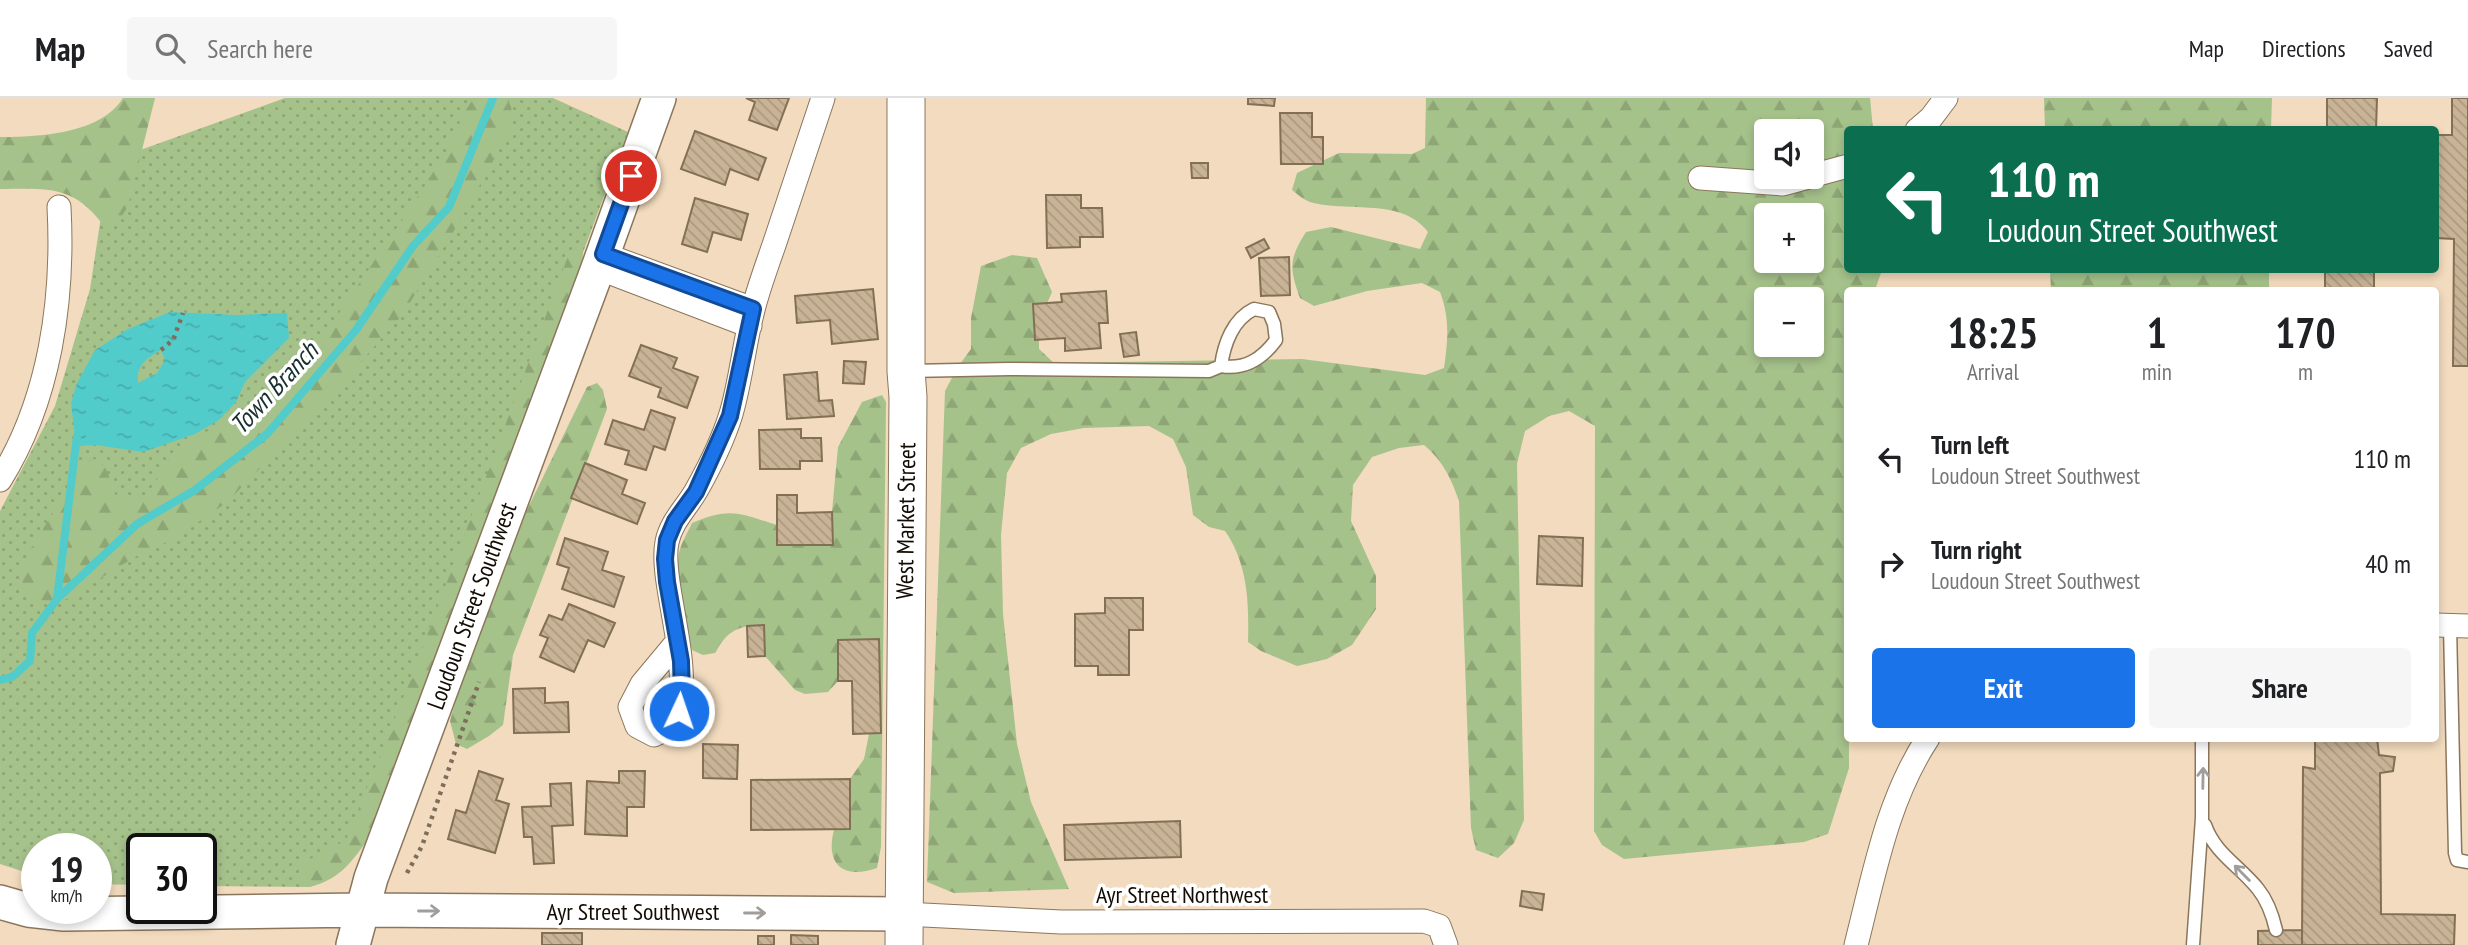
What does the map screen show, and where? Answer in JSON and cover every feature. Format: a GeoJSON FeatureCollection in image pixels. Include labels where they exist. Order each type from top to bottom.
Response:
{"type":"FeatureCollection","features":[{"type":"Feature","properties":{"kind":"main road","name":"West Market Street"},"geometry":{"type":"LineString","coordinates":[[904,930],[908,411],[906,98]]}},
{"type":"Feature","properties":{"kind":"street","name":"Loudoun Street Southwest"},"geometry":{"type":"LineString","coordinates":[[353,945],[361,910],[659,98]]}},
{"type":"Feature","properties":{"kind":"street"},"geometry":{"type":"LineString","coordinates":[[677,642],[667,582],[667,540],[675,521],[696,492],[730,416],[751,318],[823,98]]}},
{"type":"Feature","properties":{"kind":"street"},"geometry":{"type":"LineString","coordinates":[[1922,126],[1945,98]]}},
{"type":"Feature","properties":{"kind":"street"},"geometry":{"type":"LineString","coordinates":[[1824,172],[1844,167]]}},
{"type":"Feature","properties":{"kind":"street"},"geometry":{"type":"LineString","coordinates":[[1700,178],[1754,182]]}},
{"type":"Feature","properties":{"kind":"street"},"geometry":{"type":"LineString","coordinates":[[0,480],[6,457],[40,393],[57,313],[61,253],[59,207]]}},
{"type":"Feature","properties":{"kind":"street"},"geometry":{"type":"LineString","coordinates":[[600,261],[751,318]]}},
{"type":"Feature","properties":{"kind":"street"},"geometry":{"type":"LineString","coordinates":[[1856,945],[1893,807],[1913,760],[1924,742]]}},
{"type":"Feature","properties":{"kind":"street","name":"Ayr Street Southwest"},"geometry":{"type":"LineString","coordinates":[[0,902],[28,910],[64,914],[361,910],[904,930]]}},
{"type":"Feature","properties":{"kind":"street","name":"Ayr Street Northwest"},"geometry":{"type":"LineString","coordinates":[[904,930],[1061,922],[1424,921],[1439,926],[1446,945]]}},
{"type":"Feature","properties":{"kind":"lane"},"geometry":{"type":"LineString","coordinates":[[906,371],[1009,369],[1195,373],[1222,366],[1241,366],[1266,354],[1276,340],[1269,312],[1254,309],[1235,324],[1222,366]]}},
{"type":"Feature","properties":{"kind":"lane"},"geometry":{"type":"LineString","coordinates":[[2451,626],[2450,696],[2455,853],[2457,860],[2468,862]]}},
{"type":"Feature","properties":{"kind":"lane"},"geometry":{"type":"LineString","coordinates":[[2439,696],[2450,696]]}},
{"type":"Feature","properties":{"kind":"lane"},"geometry":{"type":"LineString","coordinates":[[2193,945],[2202,818],[2202,742]]}},
{"type":"Feature","properties":{"kind":"lane"},"geometry":{"type":"LineString","coordinates":[[2202,818],[2209,838],[2218,852],[2259,890],[2276,930]]}},
{"type":"Feature","properties":{"kind":"path"},"geometry":{"type":"LineString","coordinates":[[161,350],[173,340],[183,313]]}},
{"type":"Feature","properties":{"kind":"path"},"geometry":{"type":"LineString","coordinates":[[405,876],[422,846]]}},
{"type":"Feature","properties":{"kind":"green space"},"geometry":{"type":"Polygon","coordinates":[[[123,98],[155,98],[128,206],[122,216],[110,223],[100,221],[78,200],[55,191],[0,189],[0,137],[50,134],[84,126],[113,110],[123,98]]]}},
{"type":"Feature","properties":{"kind":"green space"},"geometry":{"type":"Polygon","coordinates":[[[285,98],[553,98],[628,132],[362,844],[334,876],[309,887],[217,886],[217,833],[126,833],[126,885],[112,884],[112,833],[21,833],[21,871],[0,864],[0,511],[55,406],[90,289],[107,177],[118,158],[285,98]]]}},
{"type":"Feature","properties":{"kind":"green space"},"geometry":{"type":"Polygon","coordinates":[[[474,98],[506,98],[512,111],[507,136],[461,219],[403,314],[329,398],[226,503],[175,538],[135,557],[67,599],[37,604],[23,593],[21,574],[27,555],[85,461],[95,459],[104,466],[118,497],[131,500],[139,498],[152,487],[176,451],[260,399],[312,353],[415,201],[447,150],[474,98]]]}},
{"type":"Feature","properties":{"kind":"green space"},"geometry":{"type":"Polygon","coordinates":[[[1426,98],[1870,98],[1873,126],[1844,126],[1844,273],[1881,273],[1876,287],[1844,287],[1844,742],[1849,742],[1849,768],[1828,834],[1804,842],[1624,859],[1602,845],[1594,831],[1595,426],[1569,411],[1549,416],[1525,431],[1517,464],[1524,820],[1514,843],[1498,858],[1476,850],[1471,828],[1459,501],[1446,470],[1431,451],[1424,445],[1399,448],[1372,457],[1353,485],[1351,521],[1376,576],[1376,609],[1352,645],[1327,659],[1297,666],[1261,651],[1248,642],[1243,570],[1225,531],[1209,527],[1193,515],[1186,467],[1173,439],[1149,426],[1084,428],[1051,434],[1021,448],[1007,473],[1001,535],[1003,614],[1017,744],[1031,802],[1069,889],[954,893],[927,882],[945,391],[971,349],[971,318],[981,266],[1012,255],[1037,258],[1052,292],[1039,322],[1039,349],[1054,363],[1302,359],[1425,375],[1444,368],[1447,330],[1445,311],[1440,292],[1422,283],[1367,291],[1314,306],[1300,298],[1292,264],[1296,249],[1306,232],[1331,227],[1420,249],[1428,232],[1417,221],[1404,214],[1374,208],[1310,202],[1292,190],[1297,173],[1339,153],[1412,154],[1425,148],[1426,98]]]}},
{"type":"Feature","properties":{"kind":"green space"},"geometry":{"type":"Polygon","coordinates":[[[2044,98],[2272,98],[2271,126],[2045,126],[2044,98]]]}},
{"type":"Feature","properties":{"kind":"green space"},"geometry":{"type":"Polygon","coordinates":[[[583,252],[582,269],[370,837],[351,862],[337,874],[309,887],[299,877],[299,867],[346,840],[415,668],[568,256],[583,252]]]}},
{"type":"Feature","properties":{"kind":"green space"},"geometry":{"type":"Polygon","coordinates":[[[2050,273],[2269,273],[2269,287],[2051,287],[2050,273]]]}},
{"type":"Feature","properties":{"kind":"green space"},"geometry":{"type":"Polygon","coordinates":[[[597,383],[603,390],[607,409],[513,655],[503,725],[467,749],[456,744],[450,721],[460,684],[525,514],[587,387],[597,383]]]}},
{"type":"Feature","properties":{"kind":"green space"},"geometry":{"type":"Polygon","coordinates":[[[882,395],[886,402],[881,847],[877,868],[855,872],[839,866],[832,852],[832,842],[834,830],[850,829],[850,779],[864,759],[869,734],[881,733],[879,640],[838,640],[838,681],[828,692],[805,694],[795,690],[765,656],[764,625],[734,631],[724,639],[715,653],[703,655],[692,650],[685,627],[677,577],[680,549],[692,523],[716,515],[743,515],[777,525],[778,545],[833,545],[832,512],[838,447],[862,402],[882,395]]]}},
{"type":"Feature","properties":{"kind":"water"},"geometry":{"type":"Polygon","coordinates":[[[170,312],[237,315],[287,313],[289,338],[245,382],[236,402],[219,420],[195,434],[143,452],[96,445],[76,446],[71,403],[77,383],[95,350],[128,329],[170,312]],[[161,350],[147,359],[139,371],[138,383],[157,373],[165,360],[161,350]]]}},
{"type":"Feature","properties":{"kind":"building"},"geometry":{"type":"Polygon","coordinates":[[[746,98],[789,98],[777,130],[749,120],[755,102],[746,98]]]}},
{"type":"Feature","properties":{"kind":"building"},"geometry":{"type":"Polygon","coordinates":[[[1248,98],[1275,98],[1274,106],[1248,104],[1248,98]]]}},
{"type":"Feature","properties":{"kind":"building"},"geometry":{"type":"Polygon","coordinates":[[[2327,98],[2377,98],[2376,126],[2327,126],[2327,98]]]}},
{"type":"Feature","properties":{"kind":"building"},"geometry":{"type":"Polygon","coordinates":[[[2452,98],[2468,98],[2468,366],[2453,366],[2454,239],[2439,238],[2439,135],[2452,135],[2452,98]]]}},
{"type":"Feature","properties":{"kind":"building"},"geometry":{"type":"Polygon","coordinates":[[[1280,113],[1312,113],[1312,137],[1323,137],[1323,164],[1281,164],[1280,113]]]}},
{"type":"Feature","properties":{"kind":"building"},"geometry":{"type":"Polygon","coordinates":[[[695,131],[766,158],[758,180],[730,169],[725,185],[681,169],[695,131]]]}},
{"type":"Feature","properties":{"kind":"building"},"geometry":{"type":"Polygon","coordinates":[[[1191,163],[1208,163],[1208,178],[1192,178],[1191,163]]]}},
{"type":"Feature","properties":{"kind":"building"},"geometry":{"type":"Polygon","coordinates":[[[1046,195],[1081,195],[1081,208],[1102,208],[1103,237],[1080,237],[1080,247],[1047,248],[1046,195]]]}},
{"type":"Feature","properties":{"kind":"building"},"geometry":{"type":"Polygon","coordinates":[[[695,198],[748,214],[741,240],[713,232],[707,252],[682,244],[695,198]]]}},
{"type":"Feature","properties":{"kind":"building"},"geometry":{"type":"Polygon","coordinates":[[[1264,239],[1269,248],[1251,258],[1246,248],[1264,239]]]}},
{"type":"Feature","properties":{"kind":"building"},"geometry":{"type":"Polygon","coordinates":[[[1289,257],[1290,295],[1261,296],[1259,258],[1289,257]]]}},
{"type":"Feature","properties":{"kind":"building"},"geometry":{"type":"Polygon","coordinates":[[[2325,273],[2374,273],[2374,287],[2325,287],[2325,273]]]}},
{"type":"Feature","properties":{"kind":"building"},"geometry":{"type":"Polygon","coordinates":[[[873,289],[878,339],[832,344],[830,320],[797,323],[795,296],[873,289]]]}},
{"type":"Feature","properties":{"kind":"building"},"geometry":{"type":"Polygon","coordinates":[[[1106,291],[1108,323],[1099,323],[1101,348],[1065,351],[1065,338],[1035,340],[1033,304],[1062,302],[1061,294],[1106,291]]]}},
{"type":"Feature","properties":{"kind":"building"},"geometry":{"type":"Polygon","coordinates":[[[1136,332],[1139,355],[1124,357],[1120,334],[1136,332]]]}},
{"type":"Feature","properties":{"kind":"building"},"geometry":{"type":"Polygon","coordinates":[[[641,345],[677,358],[673,368],[698,377],[687,408],[658,397],[661,388],[629,376],[641,345]]]}},
{"type":"Feature","properties":{"kind":"building"},"geometry":{"type":"Polygon","coordinates":[[[844,361],[866,362],[864,384],[843,383],[844,361]]]}},
{"type":"Feature","properties":{"kind":"building"},"geometry":{"type":"Polygon","coordinates":[[[817,372],[819,401],[832,400],[834,416],[787,419],[784,375],[817,372]]]}},
{"type":"Feature","properties":{"kind":"building"},"geometry":{"type":"Polygon","coordinates":[[[651,410],[675,418],[665,450],[654,446],[646,470],[625,464],[629,451],[605,444],[613,420],[644,430],[651,410]]]}},
{"type":"Feature","properties":{"kind":"building"},"geometry":{"type":"Polygon","coordinates":[[[801,429],[801,438],[821,438],[822,461],[800,461],[800,469],[760,469],[759,430],[801,429]]]}},
{"type":"Feature","properties":{"kind":"building"},"geometry":{"type":"Polygon","coordinates":[[[585,463],[627,480],[622,494],[645,503],[637,524],[571,498],[585,463]]]}},
{"type":"Feature","properties":{"kind":"building"},"geometry":{"type":"Polygon","coordinates":[[[777,495],[797,495],[797,513],[832,512],[833,545],[777,545],[777,495]]]}},
{"type":"Feature","properties":{"kind":"building"},"geometry":{"type":"Polygon","coordinates":[[[1539,536],[1583,538],[1582,586],[1537,584],[1539,536]]]}},
{"type":"Feature","properties":{"kind":"building"},"geometry":{"type":"Polygon","coordinates":[[[565,538],[608,552],[602,570],[624,577],[614,607],[562,589],[569,568],[557,564],[565,538]]]}},
{"type":"Feature","properties":{"kind":"building"},"geometry":{"type":"Polygon","coordinates":[[[1105,598],[1143,598],[1143,630],[1129,630],[1129,675],[1098,675],[1098,666],[1075,666],[1075,614],[1105,613],[1105,598]]]}},
{"type":"Feature","properties":{"kind":"building"},"geometry":{"type":"Polygon","coordinates":[[[569,604],[615,623],[604,647],[588,640],[574,672],[540,657],[548,638],[540,635],[549,615],[562,620],[569,604]]]}},
{"type":"Feature","properties":{"kind":"building"},"geometry":{"type":"Polygon","coordinates":[[[764,625],[765,656],[748,657],[747,626],[764,625]]]}},
{"type":"Feature","properties":{"kind":"building"},"geometry":{"type":"Polygon","coordinates":[[[879,639],[881,733],[853,734],[852,681],[838,681],[838,640],[879,639]]]}},
{"type":"Feature","properties":{"kind":"building"},"geometry":{"type":"Polygon","coordinates":[[[545,688],[545,703],[568,702],[569,732],[514,733],[513,689],[545,688]]]}},
{"type":"Feature","properties":{"kind":"building"},"geometry":{"type":"Polygon","coordinates":[[[2315,742],[2377,742],[2379,755],[2395,757],[2393,771],[2380,773],[2381,914],[2455,915],[2454,945],[2302,945],[2303,767],[2315,769],[2315,742]]]}},
{"type":"Feature","properties":{"kind":"building"},"geometry":{"type":"Polygon","coordinates":[[[703,744],[738,745],[737,779],[703,778],[703,744]]]}},
{"type":"Feature","properties":{"kind":"building"},"geometry":{"type":"Polygon","coordinates":[[[479,771],[503,779],[496,800],[509,804],[495,853],[448,839],[456,810],[466,813],[479,771]]]}},
{"type":"Feature","properties":{"kind":"building"},"geometry":{"type":"Polygon","coordinates":[[[619,771],[645,771],[644,807],[627,807],[627,836],[585,834],[587,781],[619,783],[619,771]]]}},
{"type":"Feature","properties":{"kind":"building"},"geometry":{"type":"Polygon","coordinates":[[[850,779],[850,829],[751,830],[751,780],[850,779]]]}},
{"type":"Feature","properties":{"kind":"building"},"geometry":{"type":"Polygon","coordinates":[[[571,783],[573,825],[552,826],[554,863],[534,864],[532,837],[524,837],[522,807],[551,806],[550,784],[571,783]]]}},
{"type":"Feature","properties":{"kind":"building"},"geometry":{"type":"Polygon","coordinates":[[[1180,821],[1181,857],[1065,860],[1064,825],[1180,821]]]}},
{"type":"Feature","properties":{"kind":"building"},"geometry":{"type":"Polygon","coordinates":[[[1522,891],[1544,894],[1542,910],[1520,906],[1522,891]]]}},
{"type":"Feature","properties":{"kind":"building"},"geometry":{"type":"Polygon","coordinates":[[[2302,930],[2302,945],[2258,945],[2258,931],[2302,930]]]}},
{"type":"Feature","properties":{"kind":"building"},"geometry":{"type":"Polygon","coordinates":[[[542,933],[582,933],[582,945],[542,945],[542,933]]]}},
{"type":"Feature","properties":{"kind":"building"},"geometry":{"type":"Polygon","coordinates":[[[791,935],[818,936],[818,945],[791,945],[791,935]]]}},
{"type":"Feature","properties":{"kind":"building"},"geometry":{"type":"Polygon","coordinates":[[[758,936],[774,936],[774,945],[758,945],[758,936]]]}},
{"type":"Feature","properties":{"kind":"waterway","name":"Town Branch"},"geometry":{"type":"LineString","coordinates":[[0,680],[12,677],[30,661],[32,633],[57,599],[137,524],[195,490],[267,434],[356,330],[413,246],[449,207],[493,98]]}},
{"type":"Feature","properties":{"kind":"waterway"},"geometry":{"type":"LineString","coordinates":[[57,599],[77,436]]}},
{"type":"Feature","properties":{"kind":"route"},"geometry":{"type":"LineString","coordinates":[[631,176],[603,254],[753,309],[730,416],[696,492],[675,521],[667,540],[667,582],[681,661],[682,695],[679,711]]}}]}
